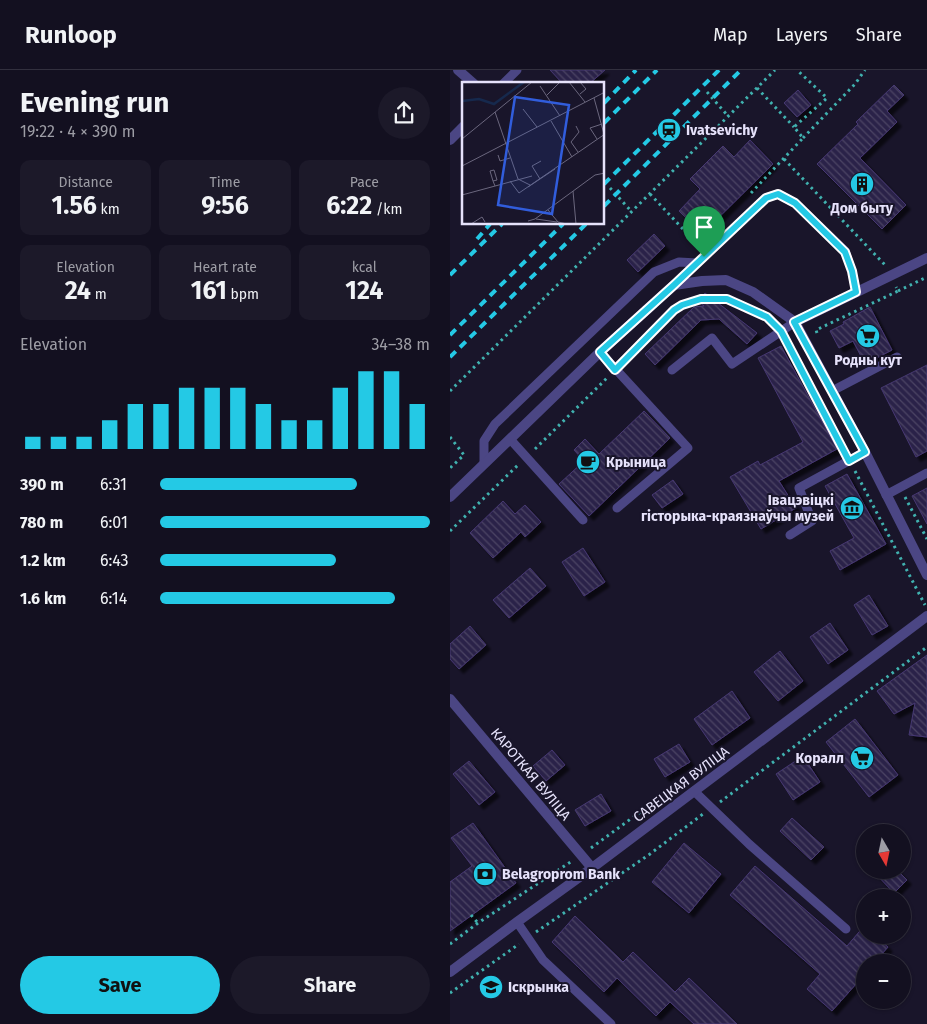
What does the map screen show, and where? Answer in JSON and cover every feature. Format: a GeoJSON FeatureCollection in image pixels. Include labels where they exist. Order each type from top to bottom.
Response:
{"type":"FeatureCollection","features":[{"type":"Feature","properties":{"kind":"street"},"geometry":{"type":"LineString","coordinates":[[458,70],[472,82]]}},
{"type":"Feature","properties":{"kind":"street"},"geometry":{"type":"LineString","coordinates":[[450,140],[462,128]]}},
{"type":"Feature","properties":{"kind":"street"},"geometry":{"type":"LineString","coordinates":[[794,322],[927,258]]}},
{"type":"Feature","properties":{"kind":"street"},"geometry":{"type":"LineString","coordinates":[[450,497],[600,352],[674,285],[702,280],[726,280],[753,292],[794,322],[865,452],[927,575]]}},
{"type":"Feature","properties":{"kind":"street","name":"САВЕЦКАЯ ВУЛІЦА"},"geometry":{"type":"LineString","coordinates":[[450,972],[694,791],[927,608]]}},
{"type":"Feature","properties":{"kind":"street","name":"КАРОТКАЯ ВУЛІЦА"},"geometry":{"type":"LineString","coordinates":[[450,698],[592,868]]}},
{"type":"Feature","properties":{"kind":"lane"},"geometry":{"type":"LineString","coordinates":[[505,82],[517,70]]}},
{"type":"Feature","properties":{"kind":"lane"},"geometry":{"type":"LineString","coordinates":[[674,285],[766,198],[778,194],[795,203],[845,252],[852,271],[856,292]]}},
{"type":"Feature","properties":{"kind":"lane"},"geometry":{"type":"LineString","coordinates":[[484,464],[484,441],[495,424],[654,272],[679,262],[700,260]]}},
{"type":"Feature","properties":{"kind":"lane"},"geometry":{"type":"LineString","coordinates":[[672,370],[712,338],[732,364],[794,322]]}},
{"type":"Feature","properties":{"kind":"lane"},"geometry":{"type":"LineString","coordinates":[[600,352],[688,448],[617,508]]}},
{"type":"Feature","properties":{"kind":"lane"},"geometry":{"type":"LineString","coordinates":[[832,392],[897,357]]}},
{"type":"Feature","properties":{"kind":"lane"},"geometry":{"type":"LineString","coordinates":[[510,439],[583,520]]}},
{"type":"Feature","properties":{"kind":"lane"},"geometry":{"type":"LineString","coordinates":[[790,535],[812,521],[799,488],[865,452]]}},
{"type":"Feature","properties":{"kind":"lane"},"geometry":{"type":"LineString","coordinates":[[886,495],[927,473]]}},
{"type":"Feature","properties":{"kind":"lane"},"geometry":{"type":"LineString","coordinates":[[694,791],[749,844],[846,929]]}},
{"type":"Feature","properties":{"kind":"lane"},"geometry":{"type":"LineString","coordinates":[[517,922],[543,960],[611,1024]]}},
{"type":"Feature","properties":{"kind":"path"},"geometry":{"type":"LineString","coordinates":[[450,391],[775,70]]}},
{"type":"Feature","properties":{"kind":"path"},"geometry":{"type":"LineString","coordinates":[[794,127],[827,98],[798,70]]}},
{"type":"Feature","properties":{"kind":"path"},"geometry":{"type":"LineString","coordinates":[[745,198],[855,84],[865,70]]}},
{"type":"Feature","properties":{"kind":"path"},"geometry":{"type":"LineString","coordinates":[[757,87],[803,138]]}},
{"type":"Feature","properties":{"kind":"path"},"geometry":{"type":"LineString","coordinates":[[706,92],[728,116]]}},
{"type":"Feature","properties":{"kind":"path"},"geometry":{"type":"LineString","coordinates":[[784,159],[884,263],[898,291]]}},
{"type":"Feature","properties":{"kind":"path"},"geometry":{"type":"LineString","coordinates":[[610,188],[632,212]]}},
{"type":"Feature","properties":{"kind":"path"},"geometry":{"type":"LineString","coordinates":[[650,194],[702,249],[700,260]]}},
{"type":"Feature","properties":{"kind":"path"},"geometry":{"type":"LineString","coordinates":[[819,335],[816,330],[927,277]]}},
{"type":"Feature","properties":{"kind":"path"},"geometry":{"type":"LineString","coordinates":[[701,299],[702,280]]}},
{"type":"Feature","properties":{"kind":"path"},"geometry":{"type":"LineString","coordinates":[[450,532],[674,310],[682,305],[701,299],[727,299],[759,314]]}},
{"type":"Feature","properties":{"kind":"path"},"geometry":{"type":"LineString","coordinates":[[781,331],[927,608]]}},
{"type":"Feature","properties":{"kind":"path"},"geometry":{"type":"LineString","coordinates":[[450,437],[464,455],[450,468]]}},
{"type":"Feature","properties":{"kind":"path"},"geometry":{"type":"LineString","coordinates":[[900,488],[927,539]]}},
{"type":"Feature","properties":{"kind":"path"},"geometry":{"type":"LineString","coordinates":[[918,522],[924,518]]}},
{"type":"Feature","properties":{"kind":"path"},"geometry":{"type":"LineString","coordinates":[[878,531],[885,528]]}},
{"type":"Feature","properties":{"kind":"path"},"geometry":{"type":"LineString","coordinates":[[450,993],[650,854],[927,647]]}},
{"type":"Feature","properties":{"kind":"path"},"geometry":{"type":"LineString","coordinates":[[450,944],[478,923],[581,855],[677,786]]}},
{"type":"Feature","properties":{"kind":"path"},"geometry":{"type":"LineString","coordinates":[[471,916],[478,923]]}},
{"type":"Feature","properties":{"kind":"building"},"geometry":{"type":"Polygon","coordinates":[[[550,70],[605,70],[591,82],[561,82],[550,70]]]}},
{"type":"Feature","properties":{"kind":"building","name":"Дом быту"},"geometry":{"type":"Polygon","coordinates":[[[894,85],[904,95],[887,111],[897,122],[860,158],[906,205],[882,229],[817,164],[894,85]]]}},
{"type":"Feature","properties":{"kind":"building"},"geometry":{"type":"Polygon","coordinates":[[[798,90],[811,105],[797,117],[784,103],[798,90]]]}},
{"type":"Feature","properties":{"kind":"building"},"geometry":{"type":"Polygon","coordinates":[[[750,140],[773,164],[702,234],[679,211],[700,189],[690,179],[723,146],[734,157],[750,140]]]}},
{"type":"Feature","properties":{"kind":"building"},"geometry":{"type":"Polygon","coordinates":[[[654,234],[665,246],[638,272],[627,260],[654,234]]]}},
{"type":"Feature","properties":{"kind":"building"},"geometry":{"type":"Polygon","coordinates":[[[705,293],[757,333],[747,344],[719,319],[701,320],[655,365],[645,354],[694,307],[704,306],[698,301],[705,293]]]}},
{"type":"Feature","properties":{"kind":"building","name":"Родны кут"},"geometry":{"type":"Polygon","coordinates":[[[870,307],[892,350],[865,364],[853,341],[839,348],[830,331],[870,307]]]}},
{"type":"Feature","properties":{"kind":"building"},"geometry":{"type":"Polygon","coordinates":[[[781,346],[837,449],[779,481],[796,508],[761,529],[730,477],[758,461],[760,465],[803,442],[758,358],[781,346]]]}},
{"type":"Feature","properties":{"kind":"building"},"geometry":{"type":"Polygon","coordinates":[[[927,365],[927,451],[916,457],[881,388],[927,365]]]}},
{"type":"Feature","properties":{"kind":"building"},"geometry":{"type":"Polygon","coordinates":[[[644,411],[670,438],[589,516],[559,484],[584,461],[574,450],[585,439],[599,454],[644,411]]]}},
{"type":"Feature","properties":{"kind":"building","name":"Івацэвіцкі гісторыка-краязнаўчы музей"},"geometry":{"type":"Polygon","coordinates":[[[847,474],[886,544],[840,570],[830,551],[854,538],[825,486],[847,474]]]}},
{"type":"Feature","properties":{"kind":"building"},"geometry":{"type":"Polygon","coordinates":[[[673,480],[683,494],[662,508],[652,495],[673,480]]]}},
{"type":"Feature","properties":{"kind":"building"},"geometry":{"type":"Polygon","coordinates":[[[927,488],[927,524],[912,496],[927,488]]]}},
{"type":"Feature","properties":{"kind":"building"},"geometry":{"type":"Polygon","coordinates":[[[503,501],[515,514],[525,505],[541,522],[525,537],[521,532],[493,558],[470,533],[503,501]]]}},
{"type":"Feature","properties":{"kind":"building"},"geometry":{"type":"Polygon","coordinates":[[[583,548],[605,582],[584,596],[562,562],[583,548]]]}},
{"type":"Feature","properties":{"kind":"building"},"geometry":{"type":"Polygon","coordinates":[[[530,568],[546,586],[509,618],[493,600],[530,568]]]}},
{"type":"Feature","properties":{"kind":"building"},"geometry":{"type":"Polygon","coordinates":[[[869,595],[888,626],[872,635],[854,605],[869,595]]]}},
{"type":"Feature","properties":{"kind":"building"},"geometry":{"type":"Polygon","coordinates":[[[830,623],[848,650],[828,664],[810,637],[830,623]]]}},
{"type":"Feature","properties":{"kind":"building"},"geometry":{"type":"Polygon","coordinates":[[[470,626],[486,645],[459,669],[450,659],[450,644],[470,626]]]}},
{"type":"Feature","properties":{"kind":"building"},"geometry":{"type":"Polygon","coordinates":[[[780,651],[803,681],[778,701],[754,672],[780,651]]]}},
{"type":"Feature","properties":{"kind":"building"},"geometry":{"type":"Polygon","coordinates":[[[927,655],[927,737],[909,735],[915,703],[894,714],[877,691],[927,655]]]}},
{"type":"Feature","properties":{"kind":"building"},"geometry":{"type":"Polygon","coordinates":[[[732,691],[750,718],[712,745],[694,719],[732,691]]]}},
{"type":"Feature","properties":{"kind":"building","name":"Коралл"},"geometry":{"type":"Polygon","coordinates":[[[855,719],[898,775],[869,797],[826,742],[855,719]]]}},
{"type":"Feature","properties":{"kind":"building"},"geometry":{"type":"Polygon","coordinates":[[[679,744],[690,762],[665,777],[654,759],[679,744]]]}},
{"type":"Feature","properties":{"kind":"building"},"geometry":{"type":"Polygon","coordinates":[[[552,750],[565,765],[546,781],[533,766],[552,750]]]}},
{"type":"Feature","properties":{"kind":"building"},"geometry":{"type":"Polygon","coordinates":[[[803,756],[820,782],[793,800],[776,774],[803,756]]]}},
{"type":"Feature","properties":{"kind":"building"},"geometry":{"type":"Polygon","coordinates":[[[469,761],[495,792],[479,805],[453,774],[469,761]]]}},
{"type":"Feature","properties":{"kind":"building"},"geometry":{"type":"Polygon","coordinates":[[[601,794],[611,811],[585,826],[575,810],[601,794]]]}},
{"type":"Feature","properties":{"kind":"building"},"geometry":{"type":"Polygon","coordinates":[[[792,818],[824,847],[811,860],[780,831],[792,818]]]}},
{"type":"Feature","properties":{"kind":"building","name":"Belagroprom Bank"},"geometry":{"type":"Polygon","coordinates":[[[473,823],[516,883],[450,931],[450,882],[472,866],[451,838],[473,823]]]}},
{"type":"Feature","properties":{"kind":"building"},"geometry":{"type":"Polygon","coordinates":[[[684,843],[721,874],[689,913],[652,882],[684,843]]]}},
{"type":"Feature","properties":{"kind":"building"},"geometry":{"type":"Polygon","coordinates":[[[755,866],[847,946],[856,936],[856,944],[884,944],[888,947],[882,954],[856,954],[856,984],[832,1011],[807,989],[820,974],[730,895],[755,866]]]}},
{"type":"Feature","properties":{"kind":"building"},"geometry":{"type":"Polygon","coordinates":[[[881,879],[907,880],[898,889],[890,889],[881,879]]]}},
{"type":"Feature","properties":{"kind":"building"},"geometry":{"type":"Polygon","coordinates":[[[575,916],[623,962],[633,952],[675,992],[689,978],[737,1024],[694,1024],[670,1002],[656,1016],[617,978],[604,992],[552,942],[575,916]]]}},
{"type":"Feature","properties":{"kind":"railway"},"geometry":{"type":"LineString","coordinates":[[605,102],[636,70]]}},
{"type":"Feature","properties":{"kind":"railway"},"geometry":{"type":"LineString","coordinates":[[605,122],[657,70]]}},
{"type":"Feature","properties":{"kind":"railway"},"geometry":{"type":"LineString","coordinates":[[605,183],[719,70]]}},
{"type":"Feature","properties":{"kind":"railway"},"geometry":{"type":"LineString","coordinates":[[605,205],[741,70]]}},
{"type":"Feature","properties":{"kind":"railway"},"geometry":{"type":"LineString","coordinates":[[477,239],[489,225]]}},
{"type":"Feature","properties":{"kind":"railway"},"geometry":{"type":"LineString","coordinates":[[450,275],[501,225]]}},
{"type":"Feature","properties":{"kind":"railway"},"geometry":{"type":"LineString","coordinates":[[450,335],[562,225]]}},
{"type":"Feature","properties":{"kind":"railway"},"geometry":{"type":"LineString","coordinates":[[450,357],[585,225]]}},
{"type":"Feature","properties":{"kind":"place","name":"Ivatsevichy"},"geometry":{"type":"Point","coordinates":[669,130]}},
{"type":"Feature","properties":{"kind":"place","name":"Дом быту"},"geometry":{"type":"Point","coordinates":[862,184]}},
{"type":"Feature","properties":{"kind":"place","name":"Родны кут"},"geometry":{"type":"Point","coordinates":[868,336]}},
{"type":"Feature","properties":{"kind":"place","name":"Крыница"},"geometry":{"type":"Point","coordinates":[588,462]}},
{"type":"Feature","properties":{"kind":"place","name":"Івацэвіцкі гісторыка-краязнаўчы музей"},"geometry":{"type":"Point","coordinates":[852,508]}},
{"type":"Feature","properties":{"kind":"place","name":"Коралл"},"geometry":{"type":"Point","coordinates":[862,758]}},
{"type":"Feature","properties":{"kind":"place","name":"Belagroprom Bank"},"geometry":{"type":"Point","coordinates":[485,874]}},
{"type":"Feature","properties":{"kind":"place","name":"Іскрынка"},"geometry":{"type":"Point","coordinates":[491,987]}},
{"type":"Feature","properties":{"kind":"route"},"geometry":{"type":"LineString","coordinates":[[778,194],[795,203],[845,252],[852,271],[856,292],[794,322],[865,452],[849,461],[781,331],[767,317],[727,299],[701,299],[682,305],[674,310],[615,370],[600,352],[704,257],[766,198],[778,194]]}}]}
